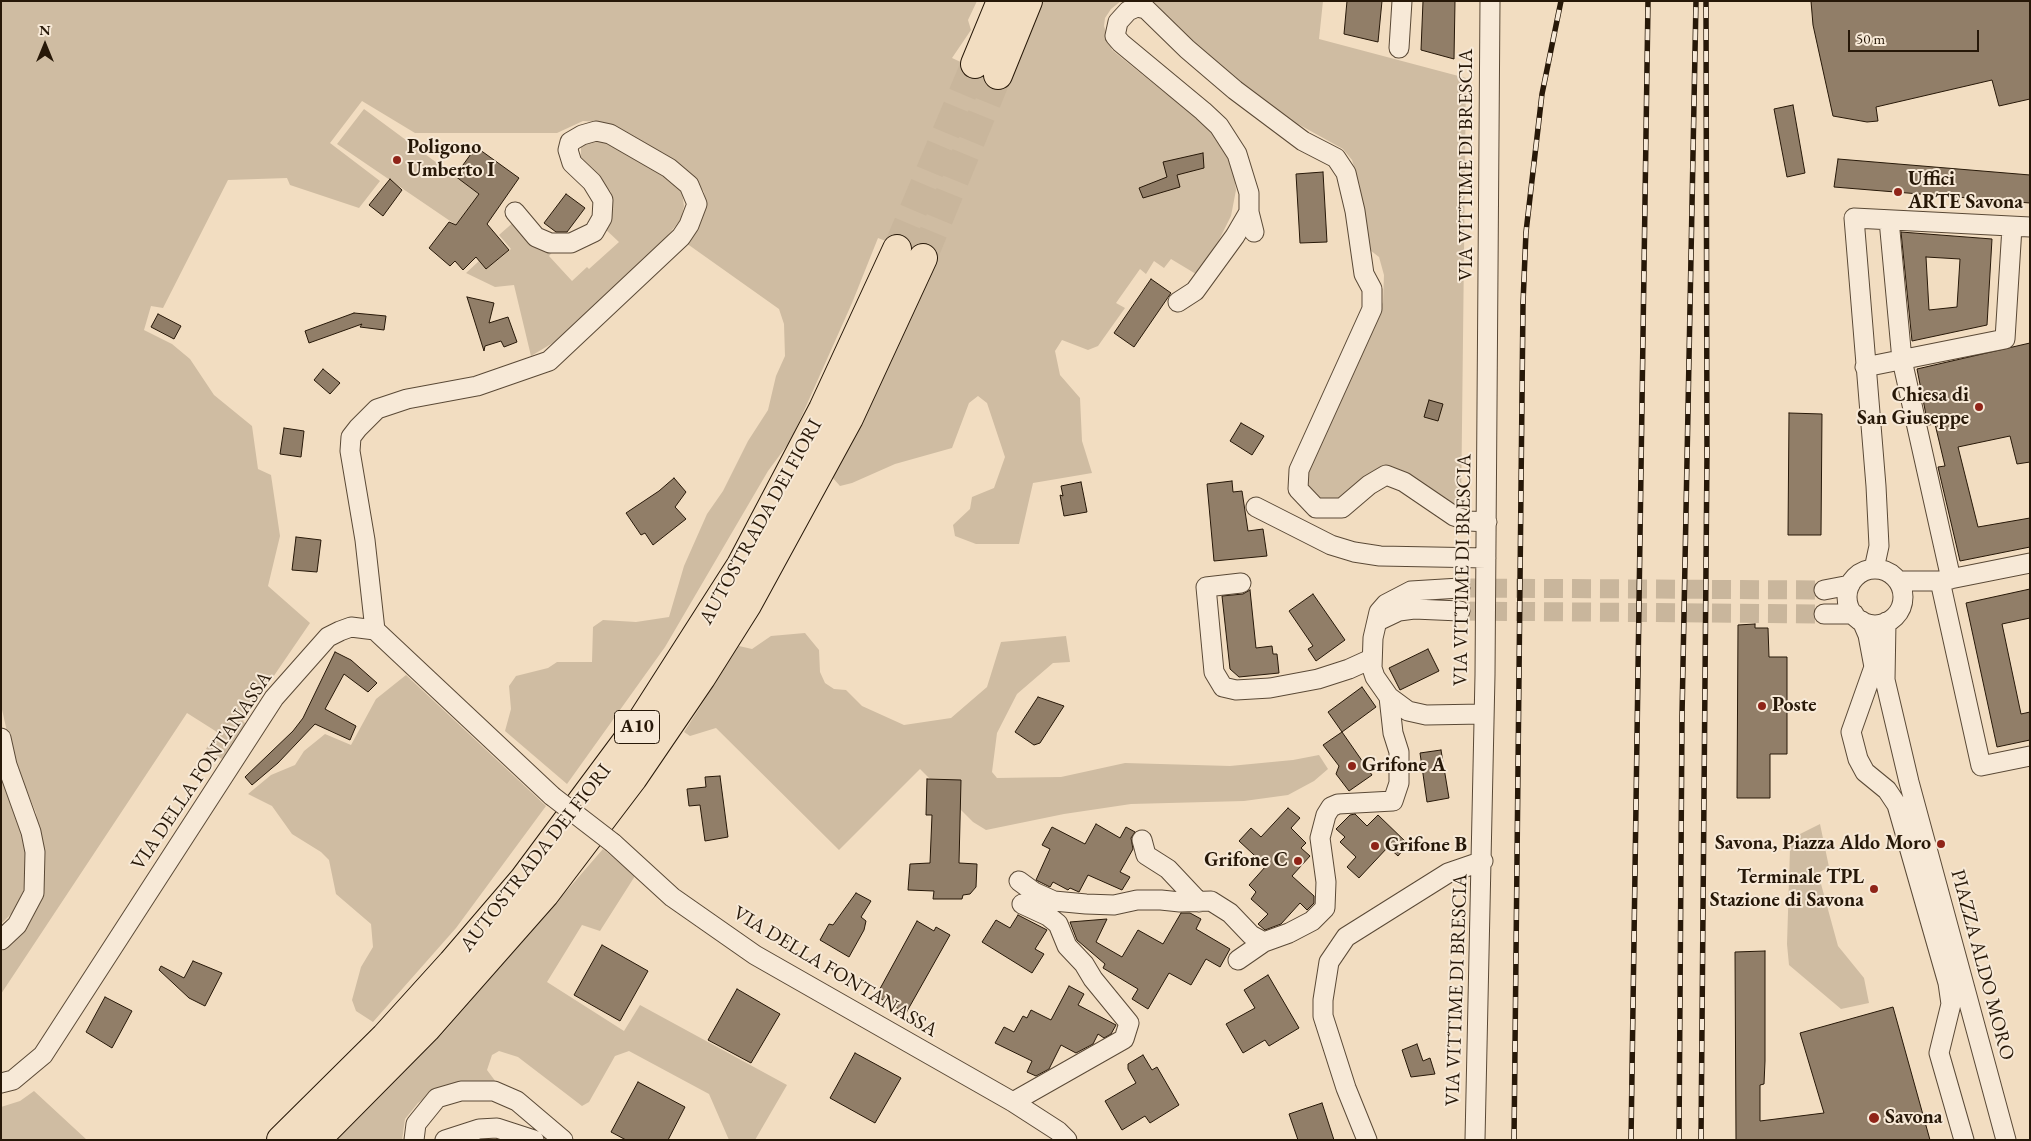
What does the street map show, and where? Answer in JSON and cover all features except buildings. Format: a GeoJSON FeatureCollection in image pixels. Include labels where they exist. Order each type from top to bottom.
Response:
{"type":"FeatureCollection","features":[{"type":"Feature","properties":{"kind":"highway"},"geometry":{"type":"LineString","coordinates":[[1002,1],[1002,32]]}},
{"type":"Feature","properties":{"kind":"highway"},"geometry":{"type":"LineString","coordinates":[[987,70],[1002,32],[1028,1]]}},
{"type":"Feature","properties":{"kind":"highway","name":"AUTOSTRADA DEI FIORI"},"geometry":{"type":"LineString","coordinates":[[281,1140],[385,1036],[452,963],[524,879],[640,723],[741,565],[823,410],[897,249]]}},
{"type":"Feature","properties":{"kind":"highway","name":"AUTOSTRADA DEI FIORI"},"geometry":{"type":"LineString","coordinates":[[316,1140],[426,1029],[545,894],[633,778],[748,605],[849,418],[923,258]]}},
{"type":"Feature","properties":{"kind":"street"},"geometry":{"type":"LineString","coordinates":[[1399,48],[1402,1]]}},
{"type":"Feature","properties":{"kind":"street","name":"VIA VITTIME DI BRESCIA"},"geometry":{"type":"LineString","coordinates":[[1476,1140],[1483,861],[1490,1]]}},
{"type":"Feature","properties":{"kind":"street"},"geometry":{"type":"LineString","coordinates":[[1254,232],[1249,212],[1249,193],[1237,154],[1219,126],[1186,95],[1121,44],[1115,36],[1118,22],[1128,11],[1137,7],[1146,9],[1187,49],[1235,90],[1303,141],[1336,158],[1346,174],[1355,211],[1364,274],[1372,288],[1372,309],[1299,470],[1298,490],[1316,508],[1342,508],[1369,484],[1386,475],[1404,482],[1454,516],[1469,521],[1487,522]]}},
{"type":"Feature","properties":{"kind":"street"},"geometry":{"type":"LineString","coordinates":[[375,630],[364,540],[350,452],[351,437],[377,410],[407,399],[477,386],[549,361],[681,237],[689,224],[697,204],[689,185],[669,168],[610,134],[596,131],[582,135],[570,142],[568,150],[572,163],[592,182],[603,200],[602,218],[594,232],[571,243],[550,243],[536,236],[515,212]]}},
{"type":"Feature","properties":{"kind":"street"},"geometry":{"type":"LineString","coordinates":[[1178,302],[1195,291],[1235,236],[1249,212]]}},
{"type":"Feature","properties":{"kind":"street"},"geometry":{"type":"LineString","coordinates":[[1865,367],[2005,339],[2021,227],[1854,218],[1865,367],[1878,536],[1874,569]]}},
{"type":"Feature","properties":{"kind":"street"},"geometry":{"type":"LineString","coordinates":[[1889,220],[1902,360],[1981,766],[2030,756]]}},
{"type":"Feature","properties":{"kind":"street"},"geometry":{"type":"LineString","coordinates":[[1256,507],[1331,545],[1354,552],[1390,556],[1486,558]]}},
{"type":"Feature","properties":{"kind":"street"},"geometry":{"type":"LineString","coordinates":[[1898,581],[1945,580],[2030,563]]}},
{"type":"Feature","properties":{"kind":"street"},"geometry":{"type":"LineString","coordinates":[[1858,618],[1848,600],[1850,585],[1860,574],[1874,569],[1883,570],[1898,581],[1902,589],[1902,605]]}},
{"type":"Feature","properties":{"kind":"street"},"geometry":{"type":"LineString","coordinates":[[1824,614],[1858,618],[1870,624],[1886,622],[1893,618],[1902,605],[1945,580]]}},
{"type":"Feature","properties":{"kind":"street"},"geometry":{"type":"LineString","coordinates":[[1241,583],[1206,587],[1214,672],[1223,688],[1236,690],[1270,688],[1318,679],[1349,669],[1371,659]]}},
{"type":"Feature","properties":{"kind":"street"},"geometry":{"type":"LineString","coordinates":[[1824,590],[1850,585]]}},
{"type":"Feature","properties":{"kind":"street"},"geometry":{"type":"LineString","coordinates":[[1460,588],[1411,590],[1386,604],[1379,612],[1371,647],[1371,659],[1375,677],[1389,697],[1408,711],[1426,715],[1483,714]]}},
{"type":"Feature","properties":{"kind":"street"},"geometry":{"type":"LineString","coordinates":[[1378,622],[1399,611],[1414,609],[1460,611]]}},
{"type":"Feature","properties":{"kind":"street","name":"PIAZZA ALDO MORO"},"geometry":{"type":"LineString","coordinates":[[1858,618],[1868,635],[1874,667],[1851,732],[1858,759],[1864,772],[1887,790],[1897,805],[1948,983],[1951,1004],[1939,1053],[1964,1140]]}},
{"type":"Feature","properties":{"kind":"street","name":"PIAZZA ALDO MORO"},"geometry":{"type":"LineString","coordinates":[[1886,622],[1885,680],[1908,782],[2006,1140]]}},
{"type":"Feature","properties":{"kind":"street","name":"VIA DELLA FONTANASSA"},"geometry":{"type":"LineString","coordinates":[[1,1083],[14,1080],[43,1055],[274,698],[328,637],[351,627],[375,630],[552,796],[613,843],[672,898],[755,955],[1013,1102],[1058,1131],[1067,1140]]}},
{"type":"Feature","properties":{"kind":"street"},"geometry":{"type":"LineString","coordinates":[[1238,960],[1264,942],[1289,933],[1312,921],[1325,908],[1326,882],[1320,838],[1326,815],[1331,807],[1338,804],[1393,800],[1399,783],[1399,752],[1393,733],[1389,697]]}},
{"type":"Feature","properties":{"kind":"street"},"geometry":{"type":"LineString","coordinates":[[1,738],[6,765],[31,832],[35,852],[34,893],[17,925],[1,940]]}},
{"type":"Feature","properties":{"kind":"street"},"geometry":{"type":"LineString","coordinates":[[1142,840],[1146,855],[1168,870],[1199,902]]}},
{"type":"Feature","properties":{"kind":"street"},"geometry":{"type":"LineString","coordinates":[[1366,1140],[1346,1088],[1323,1016],[1323,1000],[1329,962],[1346,937],[1448,873],[1483,861]]}},
{"type":"Feature","properties":{"kind":"street"},"geometry":{"type":"LineString","coordinates":[[1019,881],[1034,892],[1054,901],[1114,905],[1137,900],[1211,901],[1230,913],[1251,935],[1264,942]]}},
{"type":"Feature","properties":{"kind":"street"},"geometry":{"type":"LineString","coordinates":[[1013,1102],[1124,1040],[1129,1023],[1093,979],[1084,964],[1067,946],[1058,924],[1022,904]]}},
{"type":"Feature","properties":{"kind":"street"},"geometry":{"type":"LineString","coordinates":[[414,1140],[416,1124],[437,1098],[461,1091],[494,1091],[517,1101],[563,1140]]}},
{"type":"Feature","properties":{"kind":"street"},"geometry":{"type":"LineString","coordinates":[[445,1140],[479,1128],[497,1128],[534,1140]]}},
{"type":"Feature","properties":{"kind":"shaded area"},"geometry":{"type":"Polygon","coordinates":[[[1,1],[977,1],[968,20],[971,30],[952,58],[1006,83],[1041,1],[1121,1],[1111,9],[1105,18],[1104,26],[1112,50],[1165,93],[1193,109],[1225,148],[1233,168],[1236,190],[1231,216],[1219,240],[1196,274],[1171,259],[1164,268],[1154,261],[1146,274],[1140,269],[1116,303],[1125,308],[1098,346],[1088,350],[1062,340],[1055,351],[1060,375],[1080,398],[1082,441],[1092,473],[1033,483],[1019,544],[976,544],[955,536],[953,525],[970,509],[972,497],[994,488],[1005,457],[987,403],[978,396],[969,403],[952,448],[895,464],[852,483],[840,486],[832,477],[874,397],[915,301],[930,258],[878,238],[852,303],[791,440],[768,471],[665,647],[567,784],[505,731],[511,709],[509,686],[516,676],[548,668],[557,662],[592,662],[593,627],[603,620],[636,622],[669,617],[684,566],[707,514],[723,491],[748,441],[768,410],[776,376],[785,356],[784,324],[779,309],[686,243],[706,207],[704,192],[693,175],[600,122],[583,121],[557,133],[415,133],[362,101],[330,143],[380,181],[359,208],[290,185],[287,178],[228,180],[163,308],[151,306],[144,330],[172,344],[190,359],[214,395],[252,426],[258,469],[271,475],[280,536],[268,586],[310,623],[243,721],[247,725],[222,759],[206,749],[217,732],[187,713],[1,994],[1,952],[21,935],[33,910],[41,846],[36,813],[12,754],[1,705],[1,1]]]}},
{"type":"Feature","properties":{"kind":"shaded area"},"geometry":{"type":"Polygon","coordinates":[[[1153,1],[1323,1],[1319,39],[1466,78],[1461,512],[1398,471],[1334,500],[1320,498],[1309,489],[1307,482],[1308,468],[1383,302],[1384,275],[1379,257],[1370,250],[1359,183],[1352,160],[1343,149],[1298,124],[1195,47],[1153,1]]]}},
{"type":"Feature","properties":{"kind":"shaded area","name":"Poligono Umberto I"},"geometry":{"type":"Polygon","coordinates":[[[364,109],[479,194],[456,225],[337,144],[364,109]]]}},
{"type":"Feature","properties":{"kind":"shaded area"},"geometry":{"type":"Polygon","coordinates":[[[603,138],[677,183],[682,192],[684,206],[681,219],[660,245],[556,341],[531,356],[514,285],[495,287],[466,273],[479,261],[486,269],[511,249],[499,235],[516,220],[554,250],[549,256],[572,281],[587,267],[589,269],[619,242],[603,227],[613,207],[611,192],[581,158],[581,146],[584,142],[603,138]]]}},
{"type":"Feature","properties":{"kind":"shaded area"},"geometry":{"type":"Polygon","coordinates":[[[805,633],[819,650],[820,672],[825,683],[834,689],[846,690],[862,706],[904,725],[951,718],[987,687],[1001,642],[1066,636],[1070,662],[1053,663],[1017,694],[997,733],[992,772],[997,778],[1061,777],[1125,763],[1230,766],[1293,760],[1319,755],[1328,769],[1314,781],[1288,795],[1244,801],[1131,804],[1064,814],[986,830],[973,822],[920,769],[839,850],[716,728],[690,736],[684,732],[739,646],[752,649],[771,636],[805,633]]]}},
{"type":"Feature","properties":{"kind":"shaded area"},"geometry":{"type":"Polygon","coordinates":[[[406,675],[546,806],[456,928],[373,1022],[356,1011],[352,1000],[361,967],[373,947],[371,924],[336,894],[329,860],[321,852],[292,834],[272,806],[248,794],[271,775],[295,765],[304,751],[325,734],[351,745],[376,699],[406,675]]]}},
{"type":"Feature","properties":{"kind":"shaded area"},"geometry":{"type":"Polygon","coordinates":[[[1,776],[26,839],[27,882],[15,910],[1,924],[1,776]]]}},
{"type":"Feature","properties":{"kind":"shaded area"},"geometry":{"type":"Polygon","coordinates":[[[1820,824],[1829,867],[1818,873],[1838,946],[1864,978],[1869,1003],[1841,1009],[1789,965],[1787,944],[1790,849],[1792,841],[1800,834],[1820,824]]]}},
{"type":"Feature","properties":{"kind":"shaded area"},"geometry":{"type":"Polygon","coordinates":[[[603,849],[635,876],[600,931],[582,925],[547,982],[624,1031],[640,1005],[787,1085],[755,1140],[729,1140],[709,1094],[629,1051],[615,1056],[589,1102],[582,1106],[518,1057],[499,1051],[492,1055],[487,1070],[499,1086],[438,1089],[418,1103],[405,1119],[402,1140],[337,1140],[444,1032],[603,849]]]}},
{"type":"Feature","properties":{"kind":"shaded area"},"geometry":{"type":"Polygon","coordinates":[[[34,1091],[87,1140],[1,1140],[1,1107],[20,1101],[34,1091]]]}},
{"type":"Feature","properties":{"kind":"tunnel"},"geometry":{"type":"LineString","coordinates":[[897,249],[975,64]]}},
{"type":"Feature","properties":{"kind":"tunnel"},"geometry":{"type":"LineString","coordinates":[[923,258],[998,75]]}},
{"type":"Feature","properties":{"kind":"tunnel"},"geometry":{"type":"LineString","coordinates":[[1460,588],[1824,590]]}},
{"type":"Feature","properties":{"kind":"tunnel"},"geometry":{"type":"LineString","coordinates":[[1460,611],[1824,614]]}},
{"type":"Feature","properties":{"kind":"railway"},"geometry":{"type":"LineString","coordinates":[[1514,1140],[1523,303],[1526,232],[1542,94],[1561,1]]}},
{"type":"Feature","properties":{"kind":"railway"},"geometry":{"type":"LineString","coordinates":[[1631,1140],[1648,1]]}},
{"type":"Feature","properties":{"kind":"railway"},"geometry":{"type":"LineString","coordinates":[[1679,1140],[1682,716],[1696,1]]}},
{"type":"Feature","properties":{"kind":"railway"},"geometry":{"type":"LineString","coordinates":[[1701,1140],[1707,453],[1706,1]]}},
{"type":"Feature","properties":{"kind":"place","name":"Poligono Umberto I"},"geometry":{"type":"Point","coordinates":[397,160]}},
{"type":"Feature","properties":{"kind":"place","name":"Uffici ARTE Savona"},"geometry":{"type":"Point","coordinates":[1898,192]}},
{"type":"Feature","properties":{"kind":"place","name":"Chiesa di San Giuseppe"},"geometry":{"type":"Point","coordinates":[1979,407]}},
{"type":"Feature","properties":{"kind":"place","name":"Poste"},"geometry":{"type":"Point","coordinates":[1762,706]}},
{"type":"Feature","properties":{"kind":"place","name":"Grifone A"},"geometry":{"type":"Point","coordinates":[1352,766]}},
{"type":"Feature","properties":{"kind":"place","name":"Savona, Piazza Aldo Moro"},"geometry":{"type":"Point","coordinates":[1941,844]}},
{"type":"Feature","properties":{"kind":"place","name":"Grifone B"},"geometry":{"type":"Point","coordinates":[1375,846]}},
{"type":"Feature","properties":{"kind":"place","name":"Grifone C"},"geometry":{"type":"Point","coordinates":[1298,861]}},
{"type":"Feature","properties":{"kind":"place","name":"Terminale TPL Stazione di Savona"},"geometry":{"type":"Point","coordinates":[1874,889]}},
{"type":"Feature","properties":{"kind":"place","name":"Savona"},"geometry":{"type":"Point","coordinates":[1874,1118]}}]}
